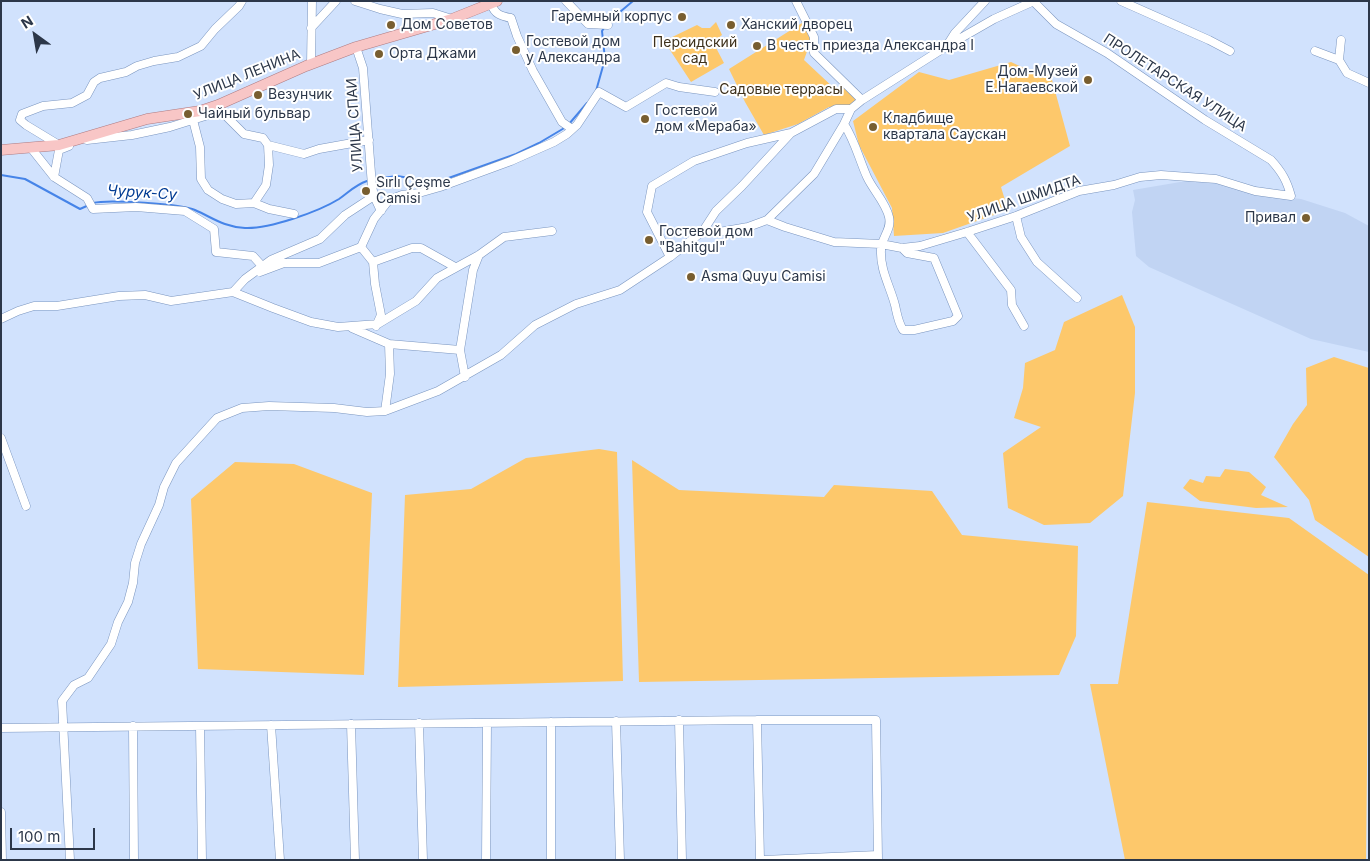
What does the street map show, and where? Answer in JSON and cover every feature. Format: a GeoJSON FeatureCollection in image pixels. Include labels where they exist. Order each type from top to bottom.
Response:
{"type":"FeatureCollection","features":[{"type":"Feature","properties":{"kind":"main road","name":"УЛИЦА ЛЕНИНА"},"geometry":{"type":"LineString","coordinates":[[1,150],[59,145],[147,119],[220,108],[253,88],[311,64],[356,48],[452,19],[494,3]]}},
{"type":"Feature","properties":{"kind":"street"},"geometry":{"type":"LineString","coordinates":[[59,145],[20,120],[22,114],[43,106],[72,103],[87,95],[94,82],[100,78],[126,72],[137,66],[154,61],[178,57],[201,46],[242,1]]}},
{"type":"Feature","properties":{"kind":"street"},"geometry":{"type":"LineString","coordinates":[[311,64],[312,1]]}},
{"type":"Feature","properties":{"kind":"street"},"geometry":{"type":"LineString","coordinates":[[311,28],[336,1]]}},
{"type":"Feature","properties":{"kind":"street"},"geometry":{"type":"LineString","coordinates":[[355,1],[380,10],[402,14],[433,13],[452,19]]}},
{"type":"Feature","properties":{"kind":"street"},"geometry":{"type":"LineString","coordinates":[[566,1],[588,24],[606,25]]}},
{"type":"Feature","properties":{"kind":"street"},"geometry":{"type":"LineString","coordinates":[[796,1],[814,37],[814,53],[862,100]]}},
{"type":"Feature","properties":{"kind":"street"},"geometry":{"type":"LineString","coordinates":[[947,46],[954,33],[985,1]]}},
{"type":"Feature","properties":{"kind":"street"},"geometry":{"type":"LineString","coordinates":[[703,231],[719,232],[748,227],[767,220],[814,174],[851,109],[947,46],[994,19],[1033,1]]}},
{"type":"Feature","properties":{"kind":"street","name":"ПРОЛЕТАРСКАЯ УЛИЦА"},"geometry":{"type":"LineString","coordinates":[[1033,1],[1056,24],[1107,53],[1205,120],[1272,160],[1286,181],[1290,196]]}},
{"type":"Feature","properties":{"kind":"street"},"geometry":{"type":"LineString","coordinates":[[1121,1],[1230,50]]}},
{"type":"Feature","properties":{"kind":"street"},"geometry":{"type":"LineString","coordinates":[[494,3],[494,12],[511,18],[533,71],[562,122],[569,127]]}},
{"type":"Feature","properties":{"kind":"street"},"geometry":{"type":"LineString","coordinates":[[1341,40],[1339,60],[1347,73],[1369,83]]}},
{"type":"Feature","properties":{"kind":"street","name":"УЛИЦА СПАИ"},"geometry":{"type":"LineString","coordinates":[[356,48],[363,68],[372,186],[374,196],[381,211]]}},
{"type":"Feature","properties":{"kind":"street"},"geometry":{"type":"LineString","coordinates":[[1315,51],[1339,60]]}},
{"type":"Feature","properties":{"kind":"street"},"geometry":{"type":"LineString","coordinates":[[245,279],[284,264],[319,263],[361,246],[374,219],[389,200],[402,195],[419,193],[440,187],[511,161],[554,142],[569,127],[577,125],[599,92],[626,107],[666,83],[678,87],[715,92]]}},
{"type":"Feature","properties":{"kind":"street"},"geometry":{"type":"LineString","coordinates":[[54,177],[59,150],[79,141],[132,135],[193,120],[220,108],[244,134],[263,138],[268,144],[304,154],[369,140]]}},
{"type":"Feature","properties":{"kind":"street"},"geometry":{"type":"LineString","coordinates":[[670,257],[647,212],[652,186],[694,161],[765,138],[791,133],[836,109],[851,109]]}},
{"type":"Feature","properties":{"kind":"street"},"geometry":{"type":"LineString","coordinates":[[193,120],[200,147],[201,179],[208,190],[222,199],[236,204],[254,203],[269,209],[294,214]]}},
{"type":"Feature","properties":{"kind":"street"},"geometry":{"type":"LineString","coordinates":[[844,124],[852,135],[867,176],[889,218],[888,233],[882,244],[883,270],[895,304],[899,324],[903,330],[914,330],[953,320],[958,316],[934,258],[907,253],[902,248]]}},
{"type":"Feature","properties":{"kind":"street"},"geometry":{"type":"LineString","coordinates":[[70,860],[62,701],[74,686],[88,678],[111,644],[118,622],[128,602],[133,583],[135,563],[141,544],[159,505],[164,487],[176,464],[217,418],[242,408],[269,406],[334,408],[367,412],[385,411],[438,391],[501,355],[535,325],[576,304],[620,290],[670,257],[703,231],[716,211],[791,133]]}},
{"type":"Feature","properties":{"kind":"street"},"geometry":{"type":"LineString","coordinates":[[254,203],[266,185],[269,165],[268,144]]}},
{"type":"Feature","properties":{"kind":"street"},"geometry":{"type":"LineString","coordinates":[[31,148],[54,177],[87,198],[94,209],[143,208],[184,211],[214,229],[216,252],[253,256],[262,266]]}},
{"type":"Feature","properties":{"kind":"street","name":"УЛИЦА ШМИДТА"},"geometry":{"type":"LineString","coordinates":[[767,220],[785,228],[834,242],[882,244],[902,248],[920,246],[967,232],[1016,216],[1079,191],[1114,185],[1140,177],[1161,175],[1216,180],[1255,192],[1290,196]]}},
{"type":"Feature","properties":{"kind":"street"},"geometry":{"type":"LineString","coordinates":[[233,292],[245,279],[262,266],[271,260],[320,239],[345,215],[374,196]]}},
{"type":"Feature","properties":{"kind":"street"},"geometry":{"type":"LineString","coordinates":[[1016,216],[1021,237],[1037,262],[1077,298]]}},
{"type":"Feature","properties":{"kind":"street"},"geometry":{"type":"LineString","coordinates":[[1,319],[34,306],[57,306],[119,296],[145,295],[171,301],[233,292],[312,322],[338,327],[378,324],[416,301],[437,278],[479,255],[504,237],[552,232]]}},
{"type":"Feature","properties":{"kind":"street"},"geometry":{"type":"LineString","coordinates":[[967,232],[1011,290],[1012,305],[1024,326]]}},
{"type":"Feature","properties":{"kind":"street"},"geometry":{"type":"LineString","coordinates":[[361,246],[373,262],[381,316],[370,336]]}},
{"type":"Feature","properties":{"kind":"street"},"geometry":{"type":"LineString","coordinates":[[373,262],[412,248],[421,248],[456,267]]}},
{"type":"Feature","properties":{"kind":"street"},"geometry":{"type":"LineString","coordinates":[[465,377],[460,350],[473,270],[479,255]]}},
{"type":"Feature","properties":{"kind":"street"},"geometry":{"type":"LineString","coordinates":[[350,327],[389,344],[460,350]]}},
{"type":"Feature","properties":{"kind":"street"},"geometry":{"type":"LineString","coordinates":[[385,411],[390,374],[389,344]]}},
{"type":"Feature","properties":{"kind":"street"},"geometry":{"type":"LineString","coordinates":[[1,438],[26,506]]}},
{"type":"Feature","properties":{"kind":"street"},"geometry":{"type":"LineString","coordinates":[[1,728],[679,720],[756,720],[876,720],[878,857],[762,860],[756,720]]}},
{"type":"Feature","properties":{"kind":"street"},"geometry":{"type":"LineString","coordinates":[[679,720],[682,860]]}},
{"type":"Feature","properties":{"kind":"street"},"geometry":{"type":"LineString","coordinates":[[616,721],[620,860]]}},
{"type":"Feature","properties":{"kind":"street"},"geometry":{"type":"LineString","coordinates":[[551,722],[551,860]]}},
{"type":"Feature","properties":{"kind":"street"},"geometry":{"type":"LineString","coordinates":[[419,723],[423,860]]}},
{"type":"Feature","properties":{"kind":"street"},"geometry":{"type":"LineString","coordinates":[[486,723],[486,860]]}},
{"type":"Feature","properties":{"kind":"street"},"geometry":{"type":"LineString","coordinates":[[350,724],[355,860]]}},
{"type":"Feature","properties":{"kind":"street"},"geometry":{"type":"LineString","coordinates":[[271,725],[280,860]]}},
{"type":"Feature","properties":{"kind":"street"},"geometry":{"type":"LineString","coordinates":[[133,726],[134,860]]}},
{"type":"Feature","properties":{"kind":"street"},"geometry":{"type":"LineString","coordinates":[[200,726],[202,860]]}},
{"type":"Feature","properties":{"kind":"street"},"geometry":{"type":"LineString","coordinates":[[1,812],[2,860]]}},
{"type":"Feature","properties":{"kind":"shaded area","name":"Привал"},"geometry":{"type":"Polygon","coordinates":[[[1186,181],[1221,184],[1253,194],[1301,199],[1345,213],[1369,226],[1369,352],[1311,339],[1149,267],[1136,256],[1132,212],[1135,200],[1133,190],[1186,181]]]}},
{"type":"Feature","properties":{"kind":"green space","name":"Персидский сад"},"geometry":{"type":"Polygon","coordinates":[[[716,22],[722,35],[713,42],[724,63],[691,82],[664,41],[697,25],[702,28],[710,28],[716,22]]]}},
{"type":"Feature","properties":{"kind":"green space","name":"Садовые террасы"},"geometry":{"type":"Polygon","coordinates":[[[802,23],[811,40],[804,60],[835,89],[843,87],[855,97],[856,101],[847,107],[829,107],[798,124],[764,135],[729,69],[802,23]]]}},
{"type":"Feature","properties":{"kind":"green space"},"geometry":{"type":"Polygon","coordinates":[[[1011,62],[1026,69],[1051,76],[1070,146],[1001,187],[1008,210],[943,233],[894,236],[892,208],[859,145],[853,121],[919,72],[949,80],[1011,62]]]}},
{"type":"Feature","properties":{"kind":"green space"},"geometry":{"type":"Polygon","coordinates":[[[1122,295],[1135,327],[1135,393],[1123,496],[1090,523],[1044,525],[1008,508],[1003,453],[1041,427],[1014,418],[1023,388],[1025,363],[1055,350],[1064,322],[1122,295]]]}},
{"type":"Feature","properties":{"kind":"green space"},"geometry":{"type":"Polygon","coordinates":[[[1334,357],[1369,368],[1369,557],[1315,520],[1309,500],[1274,457],[1293,424],[1307,405],[1306,368],[1334,357]]]}},
{"type":"Feature","properties":{"kind":"green space"},"geometry":{"type":"Polygon","coordinates":[[[599,449],[617,452],[623,681],[398,687],[405,495],[471,489],[526,458],[599,449]]]}},
{"type":"Feature","properties":{"kind":"green space"},"geometry":{"type":"Polygon","coordinates":[[[632,460],[679,490],[824,497],[834,485],[932,491],[962,535],[1078,546],[1076,636],[1059,675],[639,682],[632,460]]]}},
{"type":"Feature","properties":{"kind":"green space"},"geometry":{"type":"Polygon","coordinates":[[[235,462],[294,464],[372,493],[364,675],[198,669],[191,499],[235,462]]]}},
{"type":"Feature","properties":{"kind":"green space"},"geometry":{"type":"Polygon","coordinates":[[[1225,469],[1249,472],[1266,487],[1261,495],[1288,507],[1256,508],[1200,501],[1183,488],[1190,479],[1203,483],[1206,476],[1220,477],[1225,469]]]}},
{"type":"Feature","properties":{"kind":"green space"},"geometry":{"type":"Polygon","coordinates":[[[1147,502],[1289,518],[1369,575],[1366,860],[1125,860],[1090,684],[1118,684],[1147,502]]]}},
{"type":"Feature","properties":{"kind":"waterway","name":"Чурук-Су"},"geometry":{"type":"LineString","coordinates":[[608,22],[633,1]]}},
{"type":"Feature","properties":{"kind":"waterway","name":"Чурук-Су"},"geometry":{"type":"LineString","coordinates":[[596,91],[605,59],[602,31],[604,28]]}},
{"type":"Feature","properties":{"kind":"waterway","name":"Чурук-Су"},"geometry":{"type":"LineString","coordinates":[[569,124],[587,103]]}},
{"type":"Feature","properties":{"kind":"waterway","name":"Чурук-Су"},"geometry":{"type":"LineString","coordinates":[[375,179],[397,176],[443,180],[516,154],[566,127]]}},
{"type":"Feature","properties":{"kind":"waterway","name":"Чурук-Су"},"geometry":{"type":"LineString","coordinates":[[1,175],[25,179],[80,209],[89,205]]}},
{"type":"Feature","properties":{"kind":"waterway","name":"Чурук-Су"},"geometry":{"type":"LineString","coordinates":[[93,203],[128,202],[176,206],[195,210],[231,226],[255,228],[280,223],[319,209],[367,181]]}},
{"type":"Feature","properties":{"kind":"place","name":"Гаремный корпус"},"geometry":{"type":"Point","coordinates":[682,17]}},
{"type":"Feature","properties":{"kind":"place","name":"Дом Советов"},"geometry":{"type":"Point","coordinates":[391,25]}},
{"type":"Feature","properties":{"kind":"place","name":"Ханский дворец"},"geometry":{"type":"Point","coordinates":[731,25]}},
{"type":"Feature","properties":{"kind":"place","name":"В честь приезда Александра I"},"geometry":{"type":"Point","coordinates":[757,46]}},
{"type":"Feature","properties":{"kind":"place","name":"Гостевой дом у Александра"},"geometry":{"type":"Point","coordinates":[516,50]}},
{"type":"Feature","properties":{"kind":"place","name":"Орта Джами"},"geometry":{"type":"Point","coordinates":[379,54]}},
{"type":"Feature","properties":{"kind":"place","name":"Дом-Музей Е.Нагаевской"},"geometry":{"type":"Point","coordinates":[1088,80]}},
{"type":"Feature","properties":{"kind":"place","name":"Везунчик"},"geometry":{"type":"Point","coordinates":[258,95]}},
{"type":"Feature","properties":{"kind":"place","name":"Чайный бульвар"},"geometry":{"type":"Point","coordinates":[188,114]}},
{"type":"Feature","properties":{"kind":"place","name":"Гостевой дом «Мераба»"},"geometry":{"type":"Point","coordinates":[645,119]}},
{"type":"Feature","properties":{"kind":"place","name":"Кладбище квартала Саускан"},"geometry":{"type":"Point","coordinates":[873,127]}},
{"type":"Feature","properties":{"kind":"place","name":"Sırlı Çeşme Camisi"},"geometry":{"type":"Point","coordinates":[366,191]}},
{"type":"Feature","properties":{"kind":"place","name":"Привал"},"geometry":{"type":"Point","coordinates":[1306,218]}},
{"type":"Feature","properties":{"kind":"place","name":"Гостевой дом \"Bahitgul\""},"geometry":{"type":"Point","coordinates":[649,240]}},
{"type":"Feature","properties":{"kind":"place","name":"Asma Quyu Camisi"},"geometry":{"type":"Point","coordinates":[691,277]}}]}
